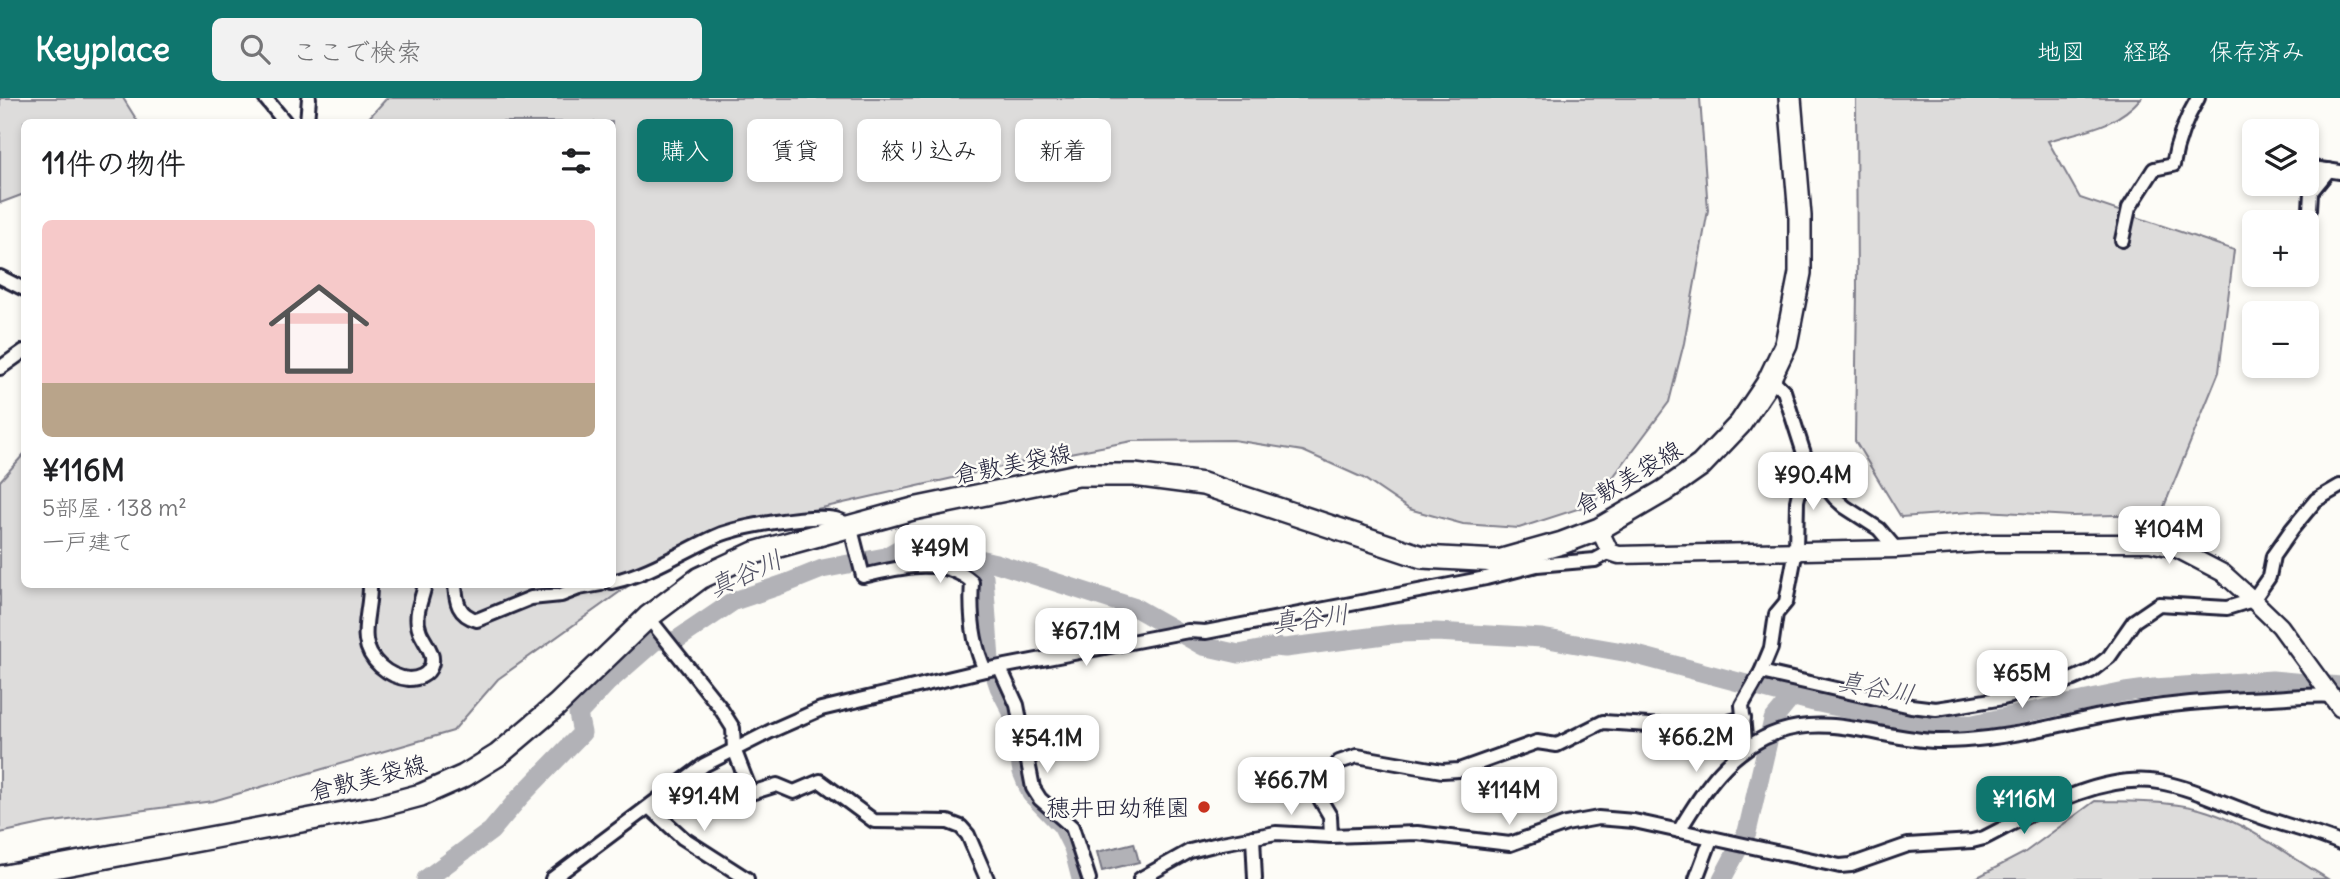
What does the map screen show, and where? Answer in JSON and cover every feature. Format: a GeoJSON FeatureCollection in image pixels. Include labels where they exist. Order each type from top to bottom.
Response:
{"type":"FeatureCollection","features":[{"type":"Feature","properties":{"kind":"main road","name":"倉敷美袋線"},"geometry":{"type":"LineString","coordinates":[[0,877],[376,807],[421,795],[464,776],[499,755],[701,578],[754,553],[852,532],[913,509],[1078,475],[1133,475],[1203,484],[1422,556],[1498,561],[1562,543],[1599,529],[1664,491],[1700,465],[1740,424],[1770,377],[1786,344],[1800,273],[1800,216],[1790,98]]}},
{"type":"Feature","properties":{"kind":"street"},"geometry":{"type":"LineString","coordinates":[[265,98],[282,119]]}},
{"type":"Feature","properties":{"kind":"street"},"geometry":{"type":"LineString","coordinates":[[307,119],[309,98]]}},
{"type":"Feature","properties":{"kind":"street"},"geometry":{"type":"LineString","coordinates":[[2122,240],[2129,208],[2154,170],[2173,165],[2176,144],[2198,98]]}},
{"type":"Feature","properties":{"kind":"street"},"geometry":{"type":"LineString","coordinates":[[2310,210],[2311,192],[2334,171]]}},
{"type":"Feature","properties":{"kind":"street"},"geometry":{"type":"LineString","coordinates":[[0,277],[21,288]]}},
{"type":"Feature","properties":{"kind":"street"},"geometry":{"type":"LineString","coordinates":[[0,368],[21,353]]}},
{"type":"Feature","properties":{"kind":"street"},"geometry":{"type":"LineString","coordinates":[[1770,377],[1784,391],[1808,466],[1835,498],[1880,529],[1896,549]]}},
{"type":"Feature","properties":{"kind":"street"},"geometry":{"type":"LineString","coordinates":[[1746,748],[1742,705],[1771,648],[1776,614],[1787,602],[1796,550],[1797,500],[1808,466]]}},
{"type":"Feature","properties":{"kind":"street"},"geometry":{"type":"LineString","coordinates":[[1761,672],[1911,706],[1936,709],[2015,695],[2073,679],[2091,671],[2109,657],[2134,621],[2159,604],[2227,608],[2253,600],[2269,578],[2273,556],[2292,528],[2316,500],[2340,486]]}},
{"type":"Feature","properties":{"kind":"street"},"geometry":{"type":"LineString","coordinates":[[616,581],[662,565],[719,535],[787,520],[835,519],[852,532],[863,576],[902,567],[934,566],[964,575],[972,582],[979,658],[993,669],[1017,705],[1033,788],[1040,799],[1072,827],[1089,879]]}},
{"type":"Feature","properties":{"kind":"street"},"geometry":{"type":"LineString","coordinates":[[1599,529],[1610,552],[1619,555],[1896,549],[1986,543],[2150,543],[2177,548],[2223,573],[2253,600],[2280,626],[2334,697]]}},
{"type":"Feature","properties":{"kind":"street"},"geometry":{"type":"LineString","coordinates":[[552,879],[704,765],[821,709],[993,669],[1188,631],[1219,630],[1486,578],[1537,565],[1595,560],[1610,552]]}},
{"type":"Feature","properties":{"kind":"street"},"geometry":{"type":"LineString","coordinates":[[370,588],[365,637],[367,650],[389,674],[407,679],[424,675],[430,671],[433,662],[416,622],[424,588]]}},
{"type":"Feature","properties":{"kind":"street"},"geometry":{"type":"LineString","coordinates":[[455,588],[460,611],[468,618],[477,620],[531,598],[561,595],[579,588]]}},
{"type":"Feature","properties":{"kind":"street"},"geometry":{"type":"LineString","coordinates":[[652,622],[719,706],[733,728],[734,749],[751,793],[776,785],[794,792],[820,781],[874,821],[948,822],[961,827],[968,835],[987,879]]}},
{"type":"Feature","properties":{"kind":"street"},"geometry":{"type":"LineString","coordinates":[[1679,831],[1705,789],[1746,748],[1774,733],[1789,729],[1829,725],[1926,740],[1956,741],[2062,726],[2151,707],[2230,699],[2334,697]]}},
{"type":"Feature","properties":{"kind":"street"},"geometry":{"type":"LineString","coordinates":[[1331,836],[1330,816],[1320,799],[1339,762],[1357,756],[1442,771],[1460,770],[1537,742],[1557,745],[1603,722],[1694,728],[1711,727],[1744,718]]}},
{"type":"Feature","properties":{"kind":"street"},"geometry":{"type":"LineString","coordinates":[[1140,879],[1190,851],[1276,833],[1331,836],[1417,833],[1510,844],[1566,824],[1598,818],[1634,821],[1802,859],[1840,866],[1851,865],[1908,845],[1984,838],[2060,799],[2097,787],[2137,781],[2158,782],[2207,796],[2340,843]]}},
{"type":"Feature","properties":{"kind":"street"},"geometry":{"type":"LineString","coordinates":[[649,807],[697,849],[747,879]]}},
{"type":"Feature","properties":{"kind":"street"},"geometry":{"type":"LineString","coordinates":[[1253,837],[1255,879]]}},
{"type":"Feature","properties":{"kind":"street"},"geometry":{"type":"LineString","coordinates":[[1696,879],[1711,839]]}},
{"type":"Feature","properties":{"kind":"shaded area"},"geometry":{"type":"Polygon","coordinates":[[[0,98],[123,98],[136,119],[21,119],[21,195],[0,203],[0,98]]]}},
{"type":"Feature","properties":{"kind":"shaded area"},"geometry":{"type":"Polygon","coordinates":[[[387,98],[1700,98],[1708,210],[1684,343],[1669,402],[1593,504],[1519,528],[1463,524],[1409,509],[1363,478],[1303,451],[1233,440],[1132,441],[1023,462],[804,512],[687,544],[498,679],[453,731],[213,801],[46,823],[0,833],[0,481],[21,457],[21,588],[616,588],[616,119],[368,119],[387,98]]]}},
{"type":"Feature","properties":{"kind":"shaded area"},"geometry":{"type":"Polygon","coordinates":[[[1856,98],[2141,98],[2109,122],[2048,141],[2080,198],[2234,250],[2219,372],[2161,514],[2072,516],[1983,511],[1901,517],[1855,441],[1856,98]]]}},
{"type":"Feature","properties":{"kind":"shaded area"},"geometry":{"type":"Polygon","coordinates":[[[2095,801],[2168,804],[2209,812],[2254,833],[2328,879],[1974,879],[2024,853],[2095,801]]]}},
{"type":"Feature","properties":{"kind":"shaded area"},"geometry":{"type":"Polygon","coordinates":[[[1134,843],[1139,862],[1102,871],[1097,852],[1134,843]]]}},
{"type":"Feature","properties":{"kind":"waterway","name":"真谷川"},"geometry":{"type":"LineString","coordinates":[[426,879],[491,831],[582,733],[578,714],[608,682],[656,640],[675,641],[734,601],[822,569],[885,557],[901,548],[926,547],[996,563],[1136,608],[1203,646],[1239,654],[1274,647],[1285,648],[1400,633],[1436,632],[1542,638],[1629,653],[1814,702],[1914,723],[1973,724],[2154,688],[2272,680],[2340,686]]}},
{"type":"Feature","properties":{"kind":"waterway"},"geometry":{"type":"LineString","coordinates":[[963,556],[970,560],[984,577],[990,660],[999,687],[1012,712],[1022,772],[1031,794],[1062,826],[1073,848],[1081,879]]}},
{"type":"Feature","properties":{"kind":"waterway"},"geometry":{"type":"LineString","coordinates":[[1722,879],[1747,832],[1773,720],[1792,697]]}},
{"type":"Feature","properties":{"kind":"place","name":"穂井田幼稚園"},"geometry":{"type":"Point","coordinates":[1204,807]}}]}
